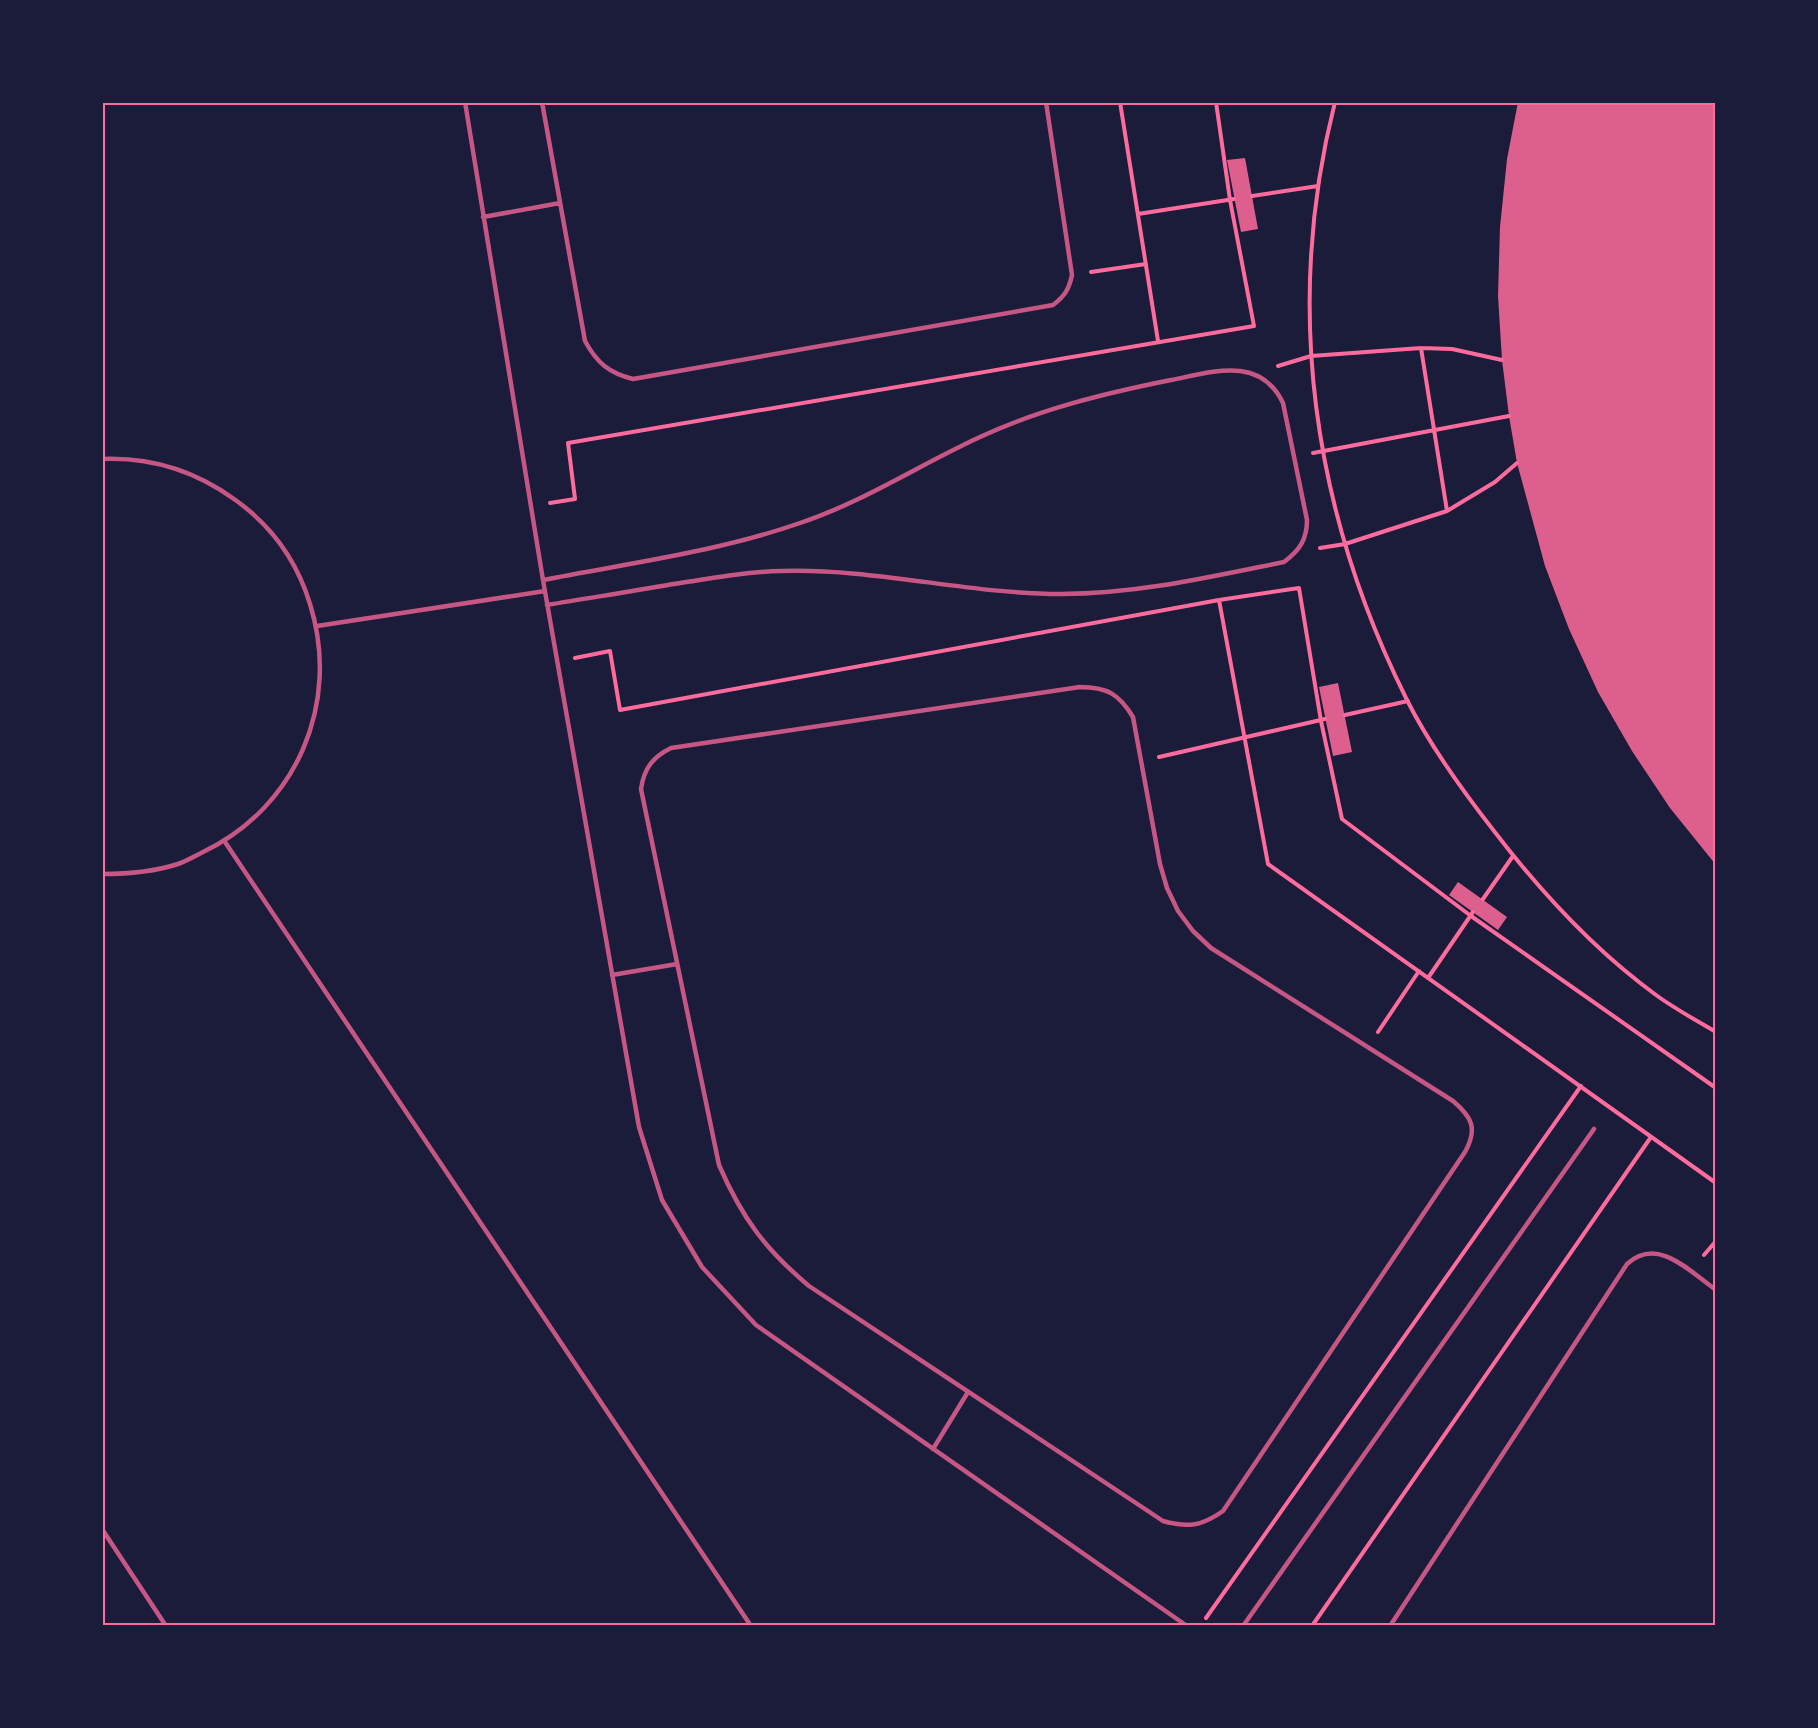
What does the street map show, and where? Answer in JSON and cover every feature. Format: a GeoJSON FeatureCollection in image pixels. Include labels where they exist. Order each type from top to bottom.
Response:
{"type":"FeatureCollection","features":[{"type":"Feature","properties":{"kind":"lane"},"geometry":{"type":"LineString","coordinates":[[465,102],[543,580],[639,1127],[662,1200],[702,1267],[756,1324],[1187,1626]]}},
{"type":"Feature","properties":{"kind":"lane"},"geometry":{"type":"LineString","coordinates":[[542,102],[585,341],[593,355],[604,367],[633,380],[1053,305],[1070,287],[1072,275],[1046,102]]}},
{"type":"Feature","properties":{"kind":"lane"},"geometry":{"type":"LineString","coordinates":[[483,216],[560,203]]}},
{"type":"Feature","properties":{"kind":"lane"},"geometry":{"type":"LineString","coordinates":[[543,580],[722,547],[803,522],[880,489],[928,462],[982,436],[1037,415],[1088,399],[1231,370],[1255,374],[1276,389],[1283,403],[1307,520],[1304,541],[1296,553],[1284,562],[1175,585],[1100,593],[1060,594],[1020,592],[872,574],[780,571],[729,575],[548,605]]}},
{"type":"Feature","properties":{"kind":"lane"},"geometry":{"type":"LineString","coordinates":[[102,459],[126,458],[171,466],[213,484],[250,510],[281,544],[303,583],[317,626],[321,667],[317,709],[304,748],[284,784],[258,816],[225,842],[180,864],[130,874],[102,874]]}},
{"type":"Feature","properties":{"kind":"lane"},"geometry":{"type":"LineString","coordinates":[[317,626],[545,591]]}},
{"type":"Feature","properties":{"kind":"lane"},"geometry":{"type":"LineString","coordinates":[[1080,687],[1097,687],[1112,693],[1125,703],[1133,717],[1141,761],[1160,864],[1167,888],[1178,911],[1193,931],[1211,948],[1461,1108],[1469,1117],[1473,1129],[1471,1141],[1223,1511],[1210,1520],[1195,1525],[1178,1525],[1163,1521],[809,1286],[779,1259],[746,1220],[719,1165],[641,789],[643,777],[649,765],[658,755],[671,748],[1080,687]]}},
{"type":"Feature","properties":{"kind":"lane"},"geometry":{"type":"LineString","coordinates":[[225,842],[752,1626]]}},
{"type":"Feature","properties":{"kind":"lane"},"geometry":{"type":"LineString","coordinates":[[612,975],[677,964]]}},
{"type":"Feature","properties":{"kind":"lane"},"geometry":{"type":"LineString","coordinates":[[1243,1626],[1594,1129]]}},
{"type":"Feature","properties":{"kind":"lane"},"geometry":{"type":"LineString","coordinates":[[1390,1626],[1627,1264],[1643,1254],[1661,1253],[1716,1290]]}},
{"type":"Feature","properties":{"kind":"lane"},"geometry":{"type":"LineString","coordinates":[[933,1449],[968,1392]]}},
{"type":"Feature","properties":{"kind":"lane"},"geometry":{"type":"LineString","coordinates":[[102,1529],[166,1626]]}},
{"type":"Feature","properties":{"kind":"path"},"geometry":{"type":"LineString","coordinates":[[1120,102],[1158,341]]}},
{"type":"Feature","properties":{"kind":"path"},"geometry":{"type":"LineString","coordinates":[[531,506],[575,499],[568,443],[1254,326],[1216,102]]}},
{"type":"Feature","properties":{"kind":"path"},"geometry":{"type":"LineString","coordinates":[[1335,102],[1318,186],[1308,284],[1311,356],[1322,452],[1345,544],[1368,614],[1408,701],[1468,797],[1513,856],[1599,948],[1657,996],[1716,1032]]}},
{"type":"Feature","properties":{"kind":"path"},"geometry":{"type":"LineString","coordinates":[[1252,196],[1318,186]]}},
{"type":"Feature","properties":{"kind":"path"},"geometry":{"type":"LineString","coordinates":[[1138,214],[1232,199]]}},
{"type":"Feature","properties":{"kind":"path"},"geometry":{"type":"LineString","coordinates":[[1072,275],[1146,264]]}},
{"type":"Feature","properties":{"kind":"path"},"geometry":{"type":"LineString","coordinates":[[1421,348],[1447,511]]}},
{"type":"Feature","properties":{"kind":"path"},"geometry":{"type":"LineString","coordinates":[[1255,374],[1311,356],[1421,348],[1461,351],[1502,360]]}},
{"type":"Feature","properties":{"kind":"path"},"geometry":{"type":"LineString","coordinates":[[1295,457],[1509,417]]}},
{"type":"Feature","properties":{"kind":"path"},"geometry":{"type":"LineString","coordinates":[[1296,553],[1345,544],[1447,511],[1496,482],[1517,463]]}},
{"type":"Feature","properties":{"kind":"path"},"geometry":{"type":"LineString","coordinates":[[557,661],[610,651],[620,710],[1219,600],[1299,588],[1342,819],[1716,1088]]}},
{"type":"Feature","properties":{"kind":"path"},"geometry":{"type":"LineString","coordinates":[[1219,600],[1268,864],[1716,1182]]}},
{"type":"Feature","properties":{"kind":"path"},"geometry":{"type":"LineString","coordinates":[[1345,715],[1408,701]]}},
{"type":"Feature","properties":{"kind":"path"},"geometry":{"type":"LineString","coordinates":[[1141,761],[1323,720]]}},
{"type":"Feature","properties":{"kind":"path"},"geometry":{"type":"LineString","coordinates":[[1483,899],[1513,856]]}},
{"type":"Feature","properties":{"kind":"path"},"geometry":{"type":"LineString","coordinates":[[1428,978],[1472,914]]}},
{"type":"Feature","properties":{"kind":"path"},"geometry":{"type":"LineString","coordinates":[[1368,1047],[1419,971]]}},
{"type":"Feature","properties":{"kind":"path"},"geometry":{"type":"LineString","coordinates":[[1200,1626],[1581,1086]]}},
{"type":"Feature","properties":{"kind":"path"},"geometry":{"type":"LineString","coordinates":[[1312,1626],[1651,1137]]}},
{"type":"Feature","properties":{"kind":"building"},"geometry":{"type":"Polygon","coordinates":[[[1518,102],[1716,102],[1716,865],[1670,808],[1632,751],[1598,692],[1569,629],[1545,566],[1517,463],[1502,360],[1498,296],[1500,227],[1507,159],[1518,102]]]}},
{"type":"Feature","properties":{"kind":"building"},"geometry":{"type":"Polygon","coordinates":[[[1245,158],[1258,229],[1241,232],[1227,160],[1245,158]]]}},
{"type":"Feature","properties":{"kind":"building"},"geometry":{"type":"Polygon","coordinates":[[[1338,683],[1352,752],[1333,756],[1319,687],[1338,683]]]}},
{"type":"Feature","properties":{"kind":"building"},"geometry":{"type":"Polygon","coordinates":[[[1458,882],[1507,917],[1498,930],[1449,895],[1458,882]]]}}]}
